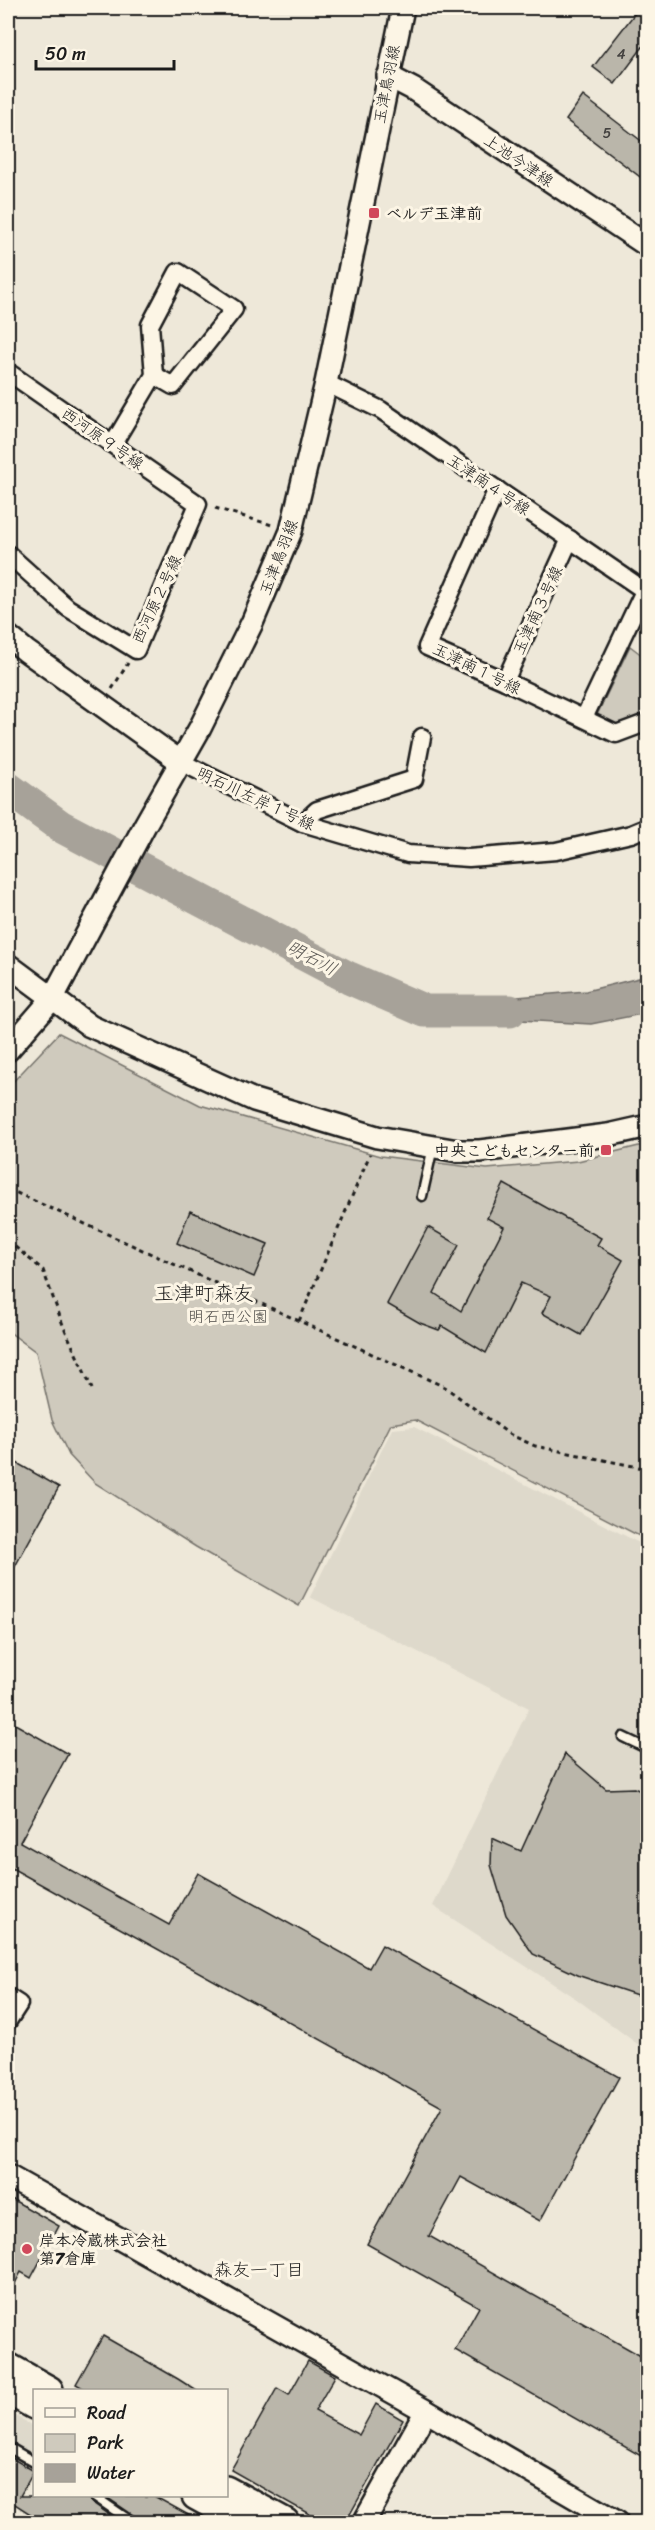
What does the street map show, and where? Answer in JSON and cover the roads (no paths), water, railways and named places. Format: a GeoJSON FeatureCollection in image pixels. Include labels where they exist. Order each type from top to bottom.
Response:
{"type":"FeatureCollection","features":[{"type":"Feature","properties":{"kind":"highway"},"geometry":{"type":"LineString","coordinates":[[15,2388],[33,2390]]}},
{"type":"Feature","properties":{"kind":"highway"},"geometry":{"type":"LineString","coordinates":[[228,2492],[249,2517]]}},
{"type":"Feature","properties":{"kind":"highway"},"geometry":{"type":"LineString","coordinates":[[199,2497],[249,2517],[285,2523]]}},
{"type":"Feature","properties":{"kind":"street","name":"玉津鳥羽線"},"geometry":{"type":"LineString","coordinates":[[8,1050],[52,999],[181,762],[252,623],[291,531],[326,382],[403,8]]}},
{"type":"Feature","properties":{"kind":"street","name":"上池今津線"},"geometry":{"type":"LineString","coordinates":[[388,76],[413,89],[648,246]]}},
{"type":"Feature","properties":{"kind":"street"},"geometry":{"type":"LineString","coordinates":[[113,444],[154,375],[150,325],[178,272],[234,309],[173,386],[154,375]]}},
{"type":"Feature","properties":{"kind":"street","name":"西河原９号線"},"geometry":{"type":"LineString","coordinates":[[8,372],[198,504]]}},
{"type":"Feature","properties":{"kind":"street","name":"玉津南４号線"},"geometry":{"type":"LineString","coordinates":[[326,382],[381,410],[646,592]]}},
{"type":"Feature","properties":{"kind":"street","name":"玉津南１号線"},"geometry":{"type":"LineString","coordinates":[[497,489],[427,647],[616,734],[648,722]]}},
{"type":"Feature","properties":{"kind":"street","name":"西河原２号線"},"geometry":{"type":"LineString","coordinates":[[8,554],[68,608],[136,650],[198,504]]}},
{"type":"Feature","properties":{"kind":"street","name":"玉津南３号線"},"geometry":{"type":"LineString","coordinates":[[505,681],[570,539]]}},
{"type":"Feature","properties":{"kind":"street"},"geometry":{"type":"LineString","coordinates":[[584,718],[646,592]]}},
{"type":"Feature","properties":{"kind":"street","name":"明石川左岸１号線"},"geometry":{"type":"LineString","coordinates":[[8,636],[181,762],[303,823],[408,854],[469,858],[556,851],[631,834],[648,827]]}},
{"type":"Feature","properties":{"kind":"street"},"geometry":{"type":"LineString","coordinates":[[303,823],[317,810],[414,779],[422,736]]}},
{"type":"Feature","properties":{"kind":"street"},"geometry":{"type":"LineString","coordinates":[[8,965],[90,1026],[254,1100],[377,1137],[458,1151],[480,1151],[608,1135],[648,1126]]}},
{"type":"Feature","properties":{"kind":"street"},"geometry":{"type":"LineString","coordinates":[[8,1997],[19,2004],[8,2020]]}},
{"type":"Feature","properties":{"kind":"street"},"geometry":{"type":"LineString","coordinates":[[8,2176],[426,2411],[617,2523]]}},
{"type":"Feature","properties":{"kind":"street"},"geometry":{"type":"LineString","coordinates":[[364,2523],[426,2411]]}},
{"type":"Feature","properties":{"kind":"lane"},"geometry":{"type":"LineString","coordinates":[[422,1196],[433,1147]]}},
{"type":"Feature","properties":{"kind":"lane"},"geometry":{"type":"LineString","coordinates":[[623,1737],[648,1749]]}},
{"type":"Feature","properties":{"kind":"lane"},"geometry":{"type":"LineString","coordinates":[[8,2446],[33,2461]]}},
{"type":"Feature","properties":{"kind":"lane"},"geometry":{"type":"LineString","coordinates":[[95,2497],[132,2523]]}},
{"type":"Feature","properties":{"kind":"water"},"geometry":{"type":"Polygon","coordinates":[[[647,976],[647,1013],[591,1024],[450,1016],[506,998],[586,991],[647,976]]]}},
{"type":"Feature","properties":{"kind":"waterway","name":"明石川"},"geometry":{"type":"LineString","coordinates":[[8,788],[60,826],[349,978],[425,1011],[510,1011]]}},
{"type":"Feature","properties":{"kind":"place","name":"ベルデ玉津前"},"geometry":{"type":"Point","coordinates":[374,213]}},
{"type":"Feature","properties":{"kind":"place","name":"中央こどもセンター前"},"geometry":{"type":"Point","coordinates":[606,1150]}},
{"type":"Feature","properties":{"kind":"place","name":"岸本冷蔵株式会社 第7倉庫"},"geometry":{"type":"Point","coordinates":[27,2249]}},
{"type":"Feature","properties":{"kind":"district","name":"玉津町森友"},"geometry":{"type":"Point","coordinates":[204,1293]}},
{"type":"Feature","properties":{"kind":"district","name":"森友一丁目"},"geometry":{"type":"Point","coordinates":[259,2270]}},
{"type":"Feature","properties":{"kind":"park label","name":"明石西公園"},"geometry":{"type":"Point","coordinates":[228,1316]}}]}
